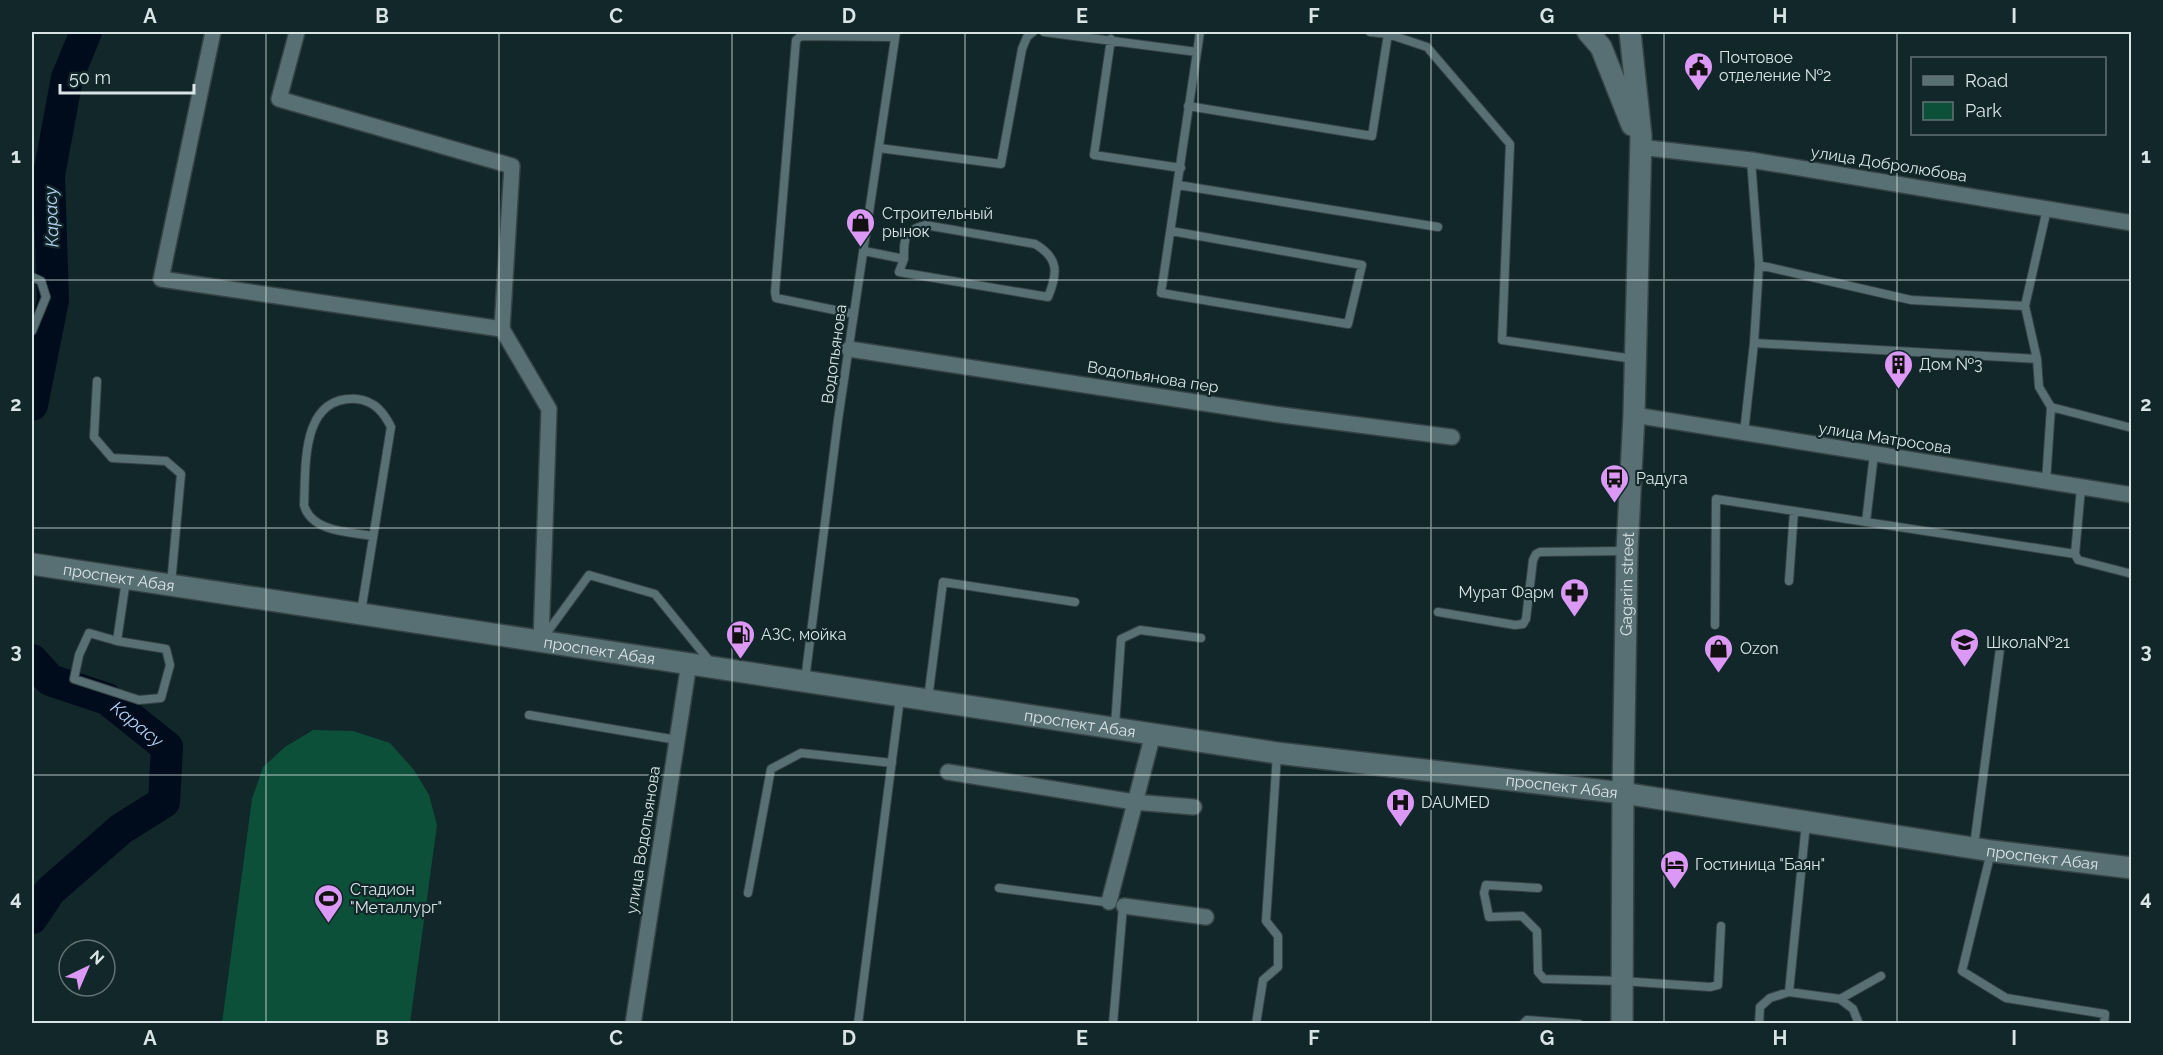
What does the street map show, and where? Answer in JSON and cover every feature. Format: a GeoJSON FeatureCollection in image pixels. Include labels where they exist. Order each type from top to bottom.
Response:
{"type":"FeatureCollection","features":[{"type":"Feature","properties":{"kind":"main road"},"geometry":{"type":"LineString","coordinates":[[1595,39],[1618,50],[1631,34]]}},
{"type":"Feature","properties":{"kind":"main road","name":"Gagarin street"},"geometry":{"type":"LineString","coordinates":[[1622,1023],[1627,552],[1634,415],[1641,147],[1631,34]]}},
{"type":"Feature","properties":{"kind":"main road"},"geometry":{"type":"LineString","coordinates":[[1595,39],[1641,147]]}},
{"type":"Feature","properties":{"kind":"main road","name":"проспект Абая"},"geometry":{"type":"LineString","coordinates":[[32,564],[1277,753],[1623,793],[1983,849],[2132,868]]}},
{"type":"Feature","properties":{"kind":"street"},"geometry":{"type":"LineString","coordinates":[[213,32],[161,279],[502,329]]}},
{"type":"Feature","properties":{"kind":"street"},"geometry":{"type":"LineString","coordinates":[[297,32],[279,99],[512,166],[502,329],[549,409],[541,641]]}},
{"type":"Feature","properties":{"kind":"street","name":"улица Добролюбова"},"geometry":{"type":"LineString","coordinates":[[1641,147],[1751,160],[2132,222]]}},
{"type":"Feature","properties":{"kind":"street","name":"Водопьянова пер"},"geometry":{"type":"LineString","coordinates":[[849,349],[1274,414],[1452,437]]}},
{"type":"Feature","properties":{"kind":"street","name":"улица Матросова"},"geometry":{"type":"LineString","coordinates":[[1634,415],[2132,495]]}},
{"type":"Feature","properties":{"kind":"street","name":"улица Водопьянова"},"geometry":{"type":"LineString","coordinates":[[633,1023],[689,663]]}},
{"type":"Feature","properties":{"kind":"street"},"geometry":{"type":"LineString","coordinates":[[1153,734],[1134,802],[1116,904],[1206,917]]}},
{"type":"Feature","properties":{"kind":"street"},"geometry":{"type":"LineString","coordinates":[[948,772],[1134,802],[1194,807]]}},
{"type":"Feature","properties":{"kind":"lane"},"geometry":{"type":"LineString","coordinates":[[879,148],[1001,164],[1022,49],[1027,37],[1033,32]]}},
{"type":"Feature","properties":{"kind":"lane"},"geometry":{"type":"LineString","coordinates":[[1044,32],[1197,52]]}},
{"type":"Feature","properties":{"kind":"lane"},"geometry":{"type":"LineString","coordinates":[[1171,231],[1362,265],[1348,324],[1161,293],[1200,32]]}},
{"type":"Feature","properties":{"kind":"lane"},"geometry":{"type":"LineString","coordinates":[[1370,32],[1388,34],[1427,47],[1510,144],[1502,340],[1635,359]]}},
{"type":"Feature","properties":{"kind":"lane"},"geometry":{"type":"LineString","coordinates":[[854,314],[777,298],[775,292],[796,40],[801,36],[895,34]]}},
{"type":"Feature","properties":{"kind":"lane","name":"Водопьянова"},"geometry":{"type":"LineString","coordinates":[[805,682],[849,349],[895,34]]}},
{"type":"Feature","properties":{"kind":"lane"},"geometry":{"type":"LineString","coordinates":[[1188,106],[1372,135],[1388,34]]}},
{"type":"Feature","properties":{"kind":"lane"},"geometry":{"type":"LineString","coordinates":[[1111,39],[1094,156],[1181,168]]}},
{"type":"Feature","properties":{"kind":"lane"},"geometry":{"type":"LineString","coordinates":[[1744,433],[1754,343],[1759,265],[1751,160]]}},
{"type":"Feature","properties":{"kind":"lane"},"geometry":{"type":"LineString","coordinates":[[1178,185],[1438,227]]}},
{"type":"Feature","properties":{"kind":"lane"},"geometry":{"type":"LineString","coordinates":[[2046,482],[2051,407],[2039,387],[2037,359],[2025,306],[2048,207]]}},
{"type":"Feature","properties":{"kind":"lane"},"geometry":{"type":"LineString","coordinates":[[925,225],[1035,243],[1048,252],[1053,262],[1054,283],[1048,297],[899,272],[904,259],[904,239],[912,229],[925,225]]}},
{"type":"Feature","properties":{"kind":"lane"},"geometry":{"type":"LineString","coordinates":[[864,251],[904,259]]}},
{"type":"Feature","properties":{"kind":"lane"},"geometry":{"type":"LineString","coordinates":[[1759,265],[1911,300],[2025,306]]}},
{"type":"Feature","properties":{"kind":"lane"},"geometry":{"type":"LineString","coordinates":[[32,277],[42,281],[46,297],[32,331]]}},
{"type":"Feature","properties":{"kind":"lane"},"geometry":{"type":"LineString","coordinates":[[1754,343],[2037,359]]}},
{"type":"Feature","properties":{"kind":"lane"},"geometry":{"type":"LineString","coordinates":[[97,381],[94,437],[112,458],[166,460],[181,474],[171,585]]}},
{"type":"Feature","properties":{"kind":"lane"},"geometry":{"type":"LineString","coordinates":[[361,614],[391,428],[379,409],[368,401],[347,399],[328,407],[318,415],[308,439],[304,504],[306,513],[325,527],[373,536]]}},
{"type":"Feature","properties":{"kind":"lane"},"geometry":{"type":"LineString","coordinates":[[2051,407],[2132,428]]}},
{"type":"Feature","properties":{"kind":"lane"},"geometry":{"type":"LineString","coordinates":[[1866,522],[1874,454]]}},
{"type":"Feature","properties":{"kind":"lane"},"geometry":{"type":"LineString","coordinates":[[2081,488],[2075,554],[2078,560],[2132,574]]}},
{"type":"Feature","properties":{"kind":"lane"},"geometry":{"type":"LineString","coordinates":[[1715,625],[1716,499],[2075,554]]}},
{"type":"Feature","properties":{"kind":"lane"},"geometry":{"type":"LineString","coordinates":[[1789,581],[1794,511]]}},
{"type":"Feature","properties":{"kind":"lane"},"geometry":{"type":"LineString","coordinates":[[1438,612],[1515,625],[1523,624],[1526,619],[1533,560],[1536,554],[1540,552],[1627,552]]}},
{"type":"Feature","properties":{"kind":"lane"},"geometry":{"type":"LineString","coordinates":[[541,641],[589,575],[655,594],[715,667]]}},
{"type":"Feature","properties":{"kind":"lane"},"geometry":{"type":"LineString","coordinates":[[117,641],[126,579]]}},
{"type":"Feature","properties":{"kind":"lane"},"geometry":{"type":"LineString","coordinates":[[928,700],[943,582],[1075,602]]}},
{"type":"Feature","properties":{"kind":"lane"},"geometry":{"type":"LineString","coordinates":[[1115,728],[1121,639],[1140,630],[1201,638]]}},
{"type":"Feature","properties":{"kind":"lane"},"geometry":{"type":"LineString","coordinates":[[89,633],[117,641],[166,649],[170,665],[161,698],[139,700],[74,679],[89,633]]}},
{"type":"Feature","properties":{"kind":"lane"},"geometry":{"type":"LineString","coordinates":[[2001,641],[1983,849],[1962,970],[2006,998],[2105,1014],[2104,1023]]}},
{"type":"Feature","properties":{"kind":"lane"},"geometry":{"type":"LineString","coordinates":[[858,1023],[901,696]]}},
{"type":"Feature","properties":{"kind":"lane"},"geometry":{"type":"LineString","coordinates":[[529,715],[677,740]]}},
{"type":"Feature","properties":{"kind":"lane"},"geometry":{"type":"LineString","coordinates":[[748,893],[771,769],[801,753],[892,763]]}},
{"type":"Feature","properties":{"kind":"lane"},"geometry":{"type":"LineString","coordinates":[[1256,1023],[1263,980],[1278,967],[1278,936],[1266,921],[1277,753]]}},
{"type":"Feature","properties":{"kind":"lane"},"geometry":{"type":"LineString","coordinates":[[1789,992],[1806,821]]}},
{"type":"Feature","properties":{"kind":"lane"},"geometry":{"type":"LineString","coordinates":[[1538,888],[1486,885],[1484,893],[1489,917],[1522,916],[1538,931],[1538,972],[1544,979],[1710,987],[1718,985],[1721,926]]}},
{"type":"Feature","properties":{"kind":"lane"},"geometry":{"type":"LineString","coordinates":[[999,888],[1116,904],[1113,1023]]}},
{"type":"Feature","properties":{"kind":"lane"},"geometry":{"type":"LineString","coordinates":[[1840,999],[1881,976]]}},
{"type":"Feature","properties":{"kind":"lane"},"geometry":{"type":"LineString","coordinates":[[1759,1023],[1760,1007],[1770,998],[1789,992],[1840,999],[1853,1009],[1859,1023]]}},
{"type":"Feature","properties":{"kind":"lane"},"geometry":{"type":"LineString","coordinates":[[1523,1023],[1527,1020],[1579,1023]]}},
{"type":"Feature","properties":{"kind":"green space","name":"Стадион \"Металлург\""},"geometry":{"type":"Polygon","coordinates":[[[313,730],[353,731],[390,743],[414,770],[429,795],[437,825],[410,1023],[222,1023],[252,799],[263,767],[285,747],[313,730]]]}},
{"type":"Feature","properties":{"kind":"waterway","name":"Карасу"},"geometry":{"type":"LineString","coordinates":[[32,405],[53,300],[49,175],[67,78],[86,32]]}},
{"type":"Feature","properties":{"kind":"waterway","name":"Карасу"},"geometry":{"type":"LineString","coordinates":[[32,660],[50,680],[107,699],[167,747],[164,802],[121,829],[50,891],[32,918]]}},
{"type":"Feature","properties":{"kind":"place","name":"Почтовое отделение №2"},"geometry":{"type":"Point","coordinates":[1698,92]}},
{"type":"Feature","properties":{"kind":"place","name":"Строительный рынок"},"geometry":{"type":"Point","coordinates":[861,248]}},
{"type":"Feature","properties":{"kind":"place","name":"Дом №3"},"geometry":{"type":"Point","coordinates":[1898,390]}},
{"type":"Feature","properties":{"kind":"place","name":"Радуга"},"geometry":{"type":"Point","coordinates":[1615,504]}},
{"type":"Feature","properties":{"kind":"place","name":"Мурат Фарм"},"geometry":{"type":"Point","coordinates":[1575,618]}},
{"type":"Feature","properties":{"kind":"place","name":"АЗС, мойка"},"geometry":{"type":"Point","coordinates":[740,660]}},
{"type":"Feature","properties":{"kind":"place","name":"Школа№21"},"geometry":{"type":"Point","coordinates":[1965,668]}},
{"type":"Feature","properties":{"kind":"place","name":"Ozon"},"geometry":{"type":"Point","coordinates":[1719,674]}},
{"type":"Feature","properties":{"kind":"place","name":"DAUMED"},"geometry":{"type":"Point","coordinates":[1400,828]}},
{"type":"Feature","properties":{"kind":"place","name":"Гостиница \"Баян\""},"geometry":{"type":"Point","coordinates":[1674,890]}},
{"type":"Feature","properties":{"kind":"place","name":"Стадион \"Металлург\""},"geometry":{"type":"Point","coordinates":[329,924]}}]}
